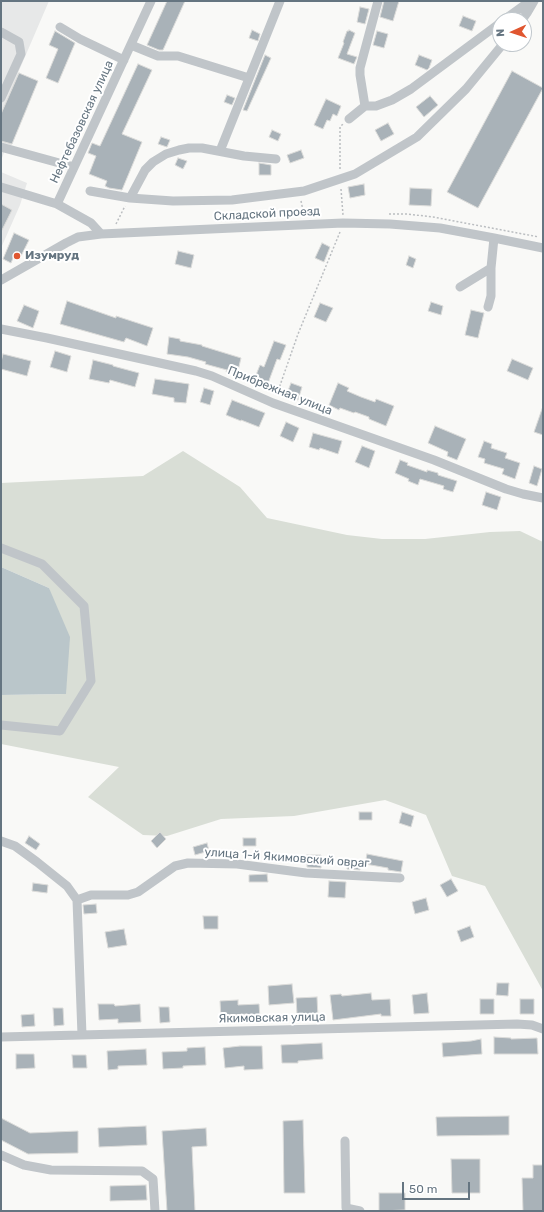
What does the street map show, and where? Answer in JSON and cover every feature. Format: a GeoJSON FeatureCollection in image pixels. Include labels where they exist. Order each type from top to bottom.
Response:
{"type":"FeatureCollection","features":[{"type":"Feature","properties":{"kind":"street","name":"Нефтебазовская улица"},"geometry":{"type":"LineString","coordinates":[[57,204],[151,1]]}},
{"type":"Feature","properties":{"kind":"street"},"geometry":{"type":"LineString","coordinates":[[220,151],[280,1]]}},
{"type":"Feature","properties":{"kind":"street"},"geometry":{"type":"LineString","coordinates":[[366,106],[360,68],[378,1]]}},
{"type":"Feature","properties":{"kind":"street"},"geometry":{"type":"LineString","coordinates":[[515,12],[530,1]]}},
{"type":"Feature","properties":{"kind":"street"},"geometry":{"type":"LineString","coordinates":[[528,12],[534,1]]}},
{"type":"Feature","properties":{"kind":"street"},"geometry":{"type":"LineString","coordinates":[[60,27],[80,39],[124,60]]}},
{"type":"Feature","properties":{"kind":"street"},"geometry":{"type":"LineString","coordinates":[[349,119],[366,106],[376,106],[392,100],[411,89],[492,29]]}},
{"type":"Feature","properties":{"kind":"street"},"geometry":{"type":"LineString","coordinates":[[1,32],[20,42],[21,54],[1,98]]}},
{"type":"Feature","properties":{"kind":"street"},"geometry":{"type":"LineString","coordinates":[[131,45],[158,56],[178,56],[249,78]]}},
{"type":"Feature","properties":{"kind":"street"},"geometry":{"type":"LineString","coordinates":[[90,191],[130,198],[173,201],[232,200],[299,191],[355,174],[417,137],[466,89],[496,52]]}},
{"type":"Feature","properties":{"kind":"street"},"geometry":{"type":"LineString","coordinates":[[1,147],[74,167]]}},
{"type":"Feature","properties":{"kind":"street"},"geometry":{"type":"LineString","coordinates":[[130,198],[145,170],[153,162],[166,154],[179,150],[202,148],[244,156],[276,159]]}},
{"type":"Feature","properties":{"kind":"street"},"geometry":{"type":"LineString","coordinates":[[1,188],[57,204],[91,223],[102,234]]}},
{"type":"Feature","properties":{"kind":"street","name":"Складской проезд"},"geometry":{"type":"LineString","coordinates":[[1,280],[78,237],[111,233],[343,223],[390,224],[440,228],[543,248]]}},
{"type":"Feature","properties":{"kind":"street"},"geometry":{"type":"LineString","coordinates":[[488,307],[491,296],[491,268],[494,238]]}},
{"type":"Feature","properties":{"kind":"street"},"geometry":{"type":"LineString","coordinates":[[460,287],[491,268]]}},
{"type":"Feature","properties":{"kind":"street","name":"Прибрежная улица"},"geometry":{"type":"LineString","coordinates":[[1,329],[196,371],[212,376],[274,403],[434,460],[506,488],[523,494],[543,498]]}},
{"type":"Feature","properties":{"kind":"street"},"geometry":{"type":"LineString","coordinates":[[1,548],[42,564],[84,606],[91,681],[60,731],[1,726]]}},
{"type":"Feature","properties":{"kind":"street"},"geometry":{"type":"LineString","coordinates":[[1,841],[15,846],[37,862],[67,886],[77,900],[82,1035]]}},
{"type":"Feature","properties":{"kind":"street","name":"улица 1-й Якимовский овраг"},"geometry":{"type":"LineString","coordinates":[[77,900],[91,895],[128,895],[138,892],[175,866],[188,863],[237,864],[306,873],[400,878]]}},
{"type":"Feature","properties":{"kind":"street","name":"Якимовская улица"},"geometry":{"type":"LineString","coordinates":[[1,1037],[517,1024],[532,1025],[543,1030]]}},
{"type":"Feature","properties":{"kind":"street"},"geometry":{"type":"LineString","coordinates":[[345,1141],[346,1208],[360,1211]]}},
{"type":"Feature","properties":{"kind":"street"},"geometry":{"type":"LineString","coordinates":[[1,1155],[24,1165],[51,1170],[142,1171],[153,1179],[155,1211]]}},
{"type":"Feature","properties":{"kind":"path"},"geometry":{"type":"LineString","coordinates":[[340,179],[340,127],[349,119]]}},
{"type":"Feature","properties":{"kind":"path"},"geometry":{"type":"LineString","coordinates":[[274,403],[298,334],[343,223],[341,189]]}},
{"type":"Feature","properties":{"kind":"path"},"geometry":{"type":"LineString","coordinates":[[299,191],[304,217]]}},
{"type":"Feature","properties":{"kind":"path"},"geometry":{"type":"LineString","coordinates":[[111,233],[130,198]]}},
{"type":"Feature","properties":{"kind":"shaded area"},"geometry":{"type":"Polygon","coordinates":[[[1,1],[49,1],[18,73],[38,81],[11,146],[7,144],[1,161],[1,1]]]}},
{"type":"Feature","properties":{"kind":"shaded area"},"geometry":{"type":"Polygon","coordinates":[[[1,172],[27,183],[20,205],[1,248],[1,172]]]}},
{"type":"Feature","properties":{"kind":"shaded area"},"geometry":{"type":"Polygon","coordinates":[[[183,451],[240,487],[267,518],[347,535],[382,539],[425,539],[490,532],[520,531],[543,542],[543,991],[485,886],[452,876],[426,815],[385,800],[294,816],[221,819],[167,836],[143,835],[88,797],[119,767],[1,744],[1,695],[66,694],[49,588],[1,567],[1,483],[143,476],[183,451]]]}},
{"type":"Feature","properties":{"kind":"shaded area"},"geometry":{"type":"Polygon","coordinates":[[[1,567],[49,588],[70,637],[66,694],[1,695],[1,567]]]}},
{"type":"Feature","properties":{"kind":"building"},"geometry":{"type":"Polygon","coordinates":[[[167,1],[185,1],[163,50],[159,50],[147,45],[167,1]]]}},
{"type":"Feature","properties":{"kind":"building"},"geometry":{"type":"Polygon","coordinates":[[[384,1],[399,1],[393,21],[380,17],[384,1]]]}},
{"type":"Feature","properties":{"kind":"building"},"geometry":{"type":"Polygon","coordinates":[[[360,7],[369,9],[365,24],[357,22],[360,7]]]}},
{"type":"Feature","properties":{"kind":"building"},"geometry":{"type":"Polygon","coordinates":[[[463,16],[476,21],[472,31],[459,26],[463,16]]]}},
{"type":"Feature","properties":{"kind":"building"},"geometry":{"type":"Polygon","coordinates":[[[252,30],[260,34],[258,41],[249,38],[252,30]]]}},
{"type":"Feature","properties":{"kind":"building"},"geometry":{"type":"Polygon","coordinates":[[[349,30],[355,33],[347,54],[357,57],[354,64],[338,58],[347,31],[349,30]]]}},
{"type":"Feature","properties":{"kind":"building"},"geometry":{"type":"Polygon","coordinates":[[[55,31],[75,43],[58,83],[46,78],[58,49],[49,45],[55,31]]]}},
{"type":"Feature","properties":{"kind":"building"},"geometry":{"type":"Polygon","coordinates":[[[377,31],[388,34],[384,48],[373,45],[377,31]]]}},
{"type":"Feature","properties":{"kind":"building"},"geometry":{"type":"Polygon","coordinates":[[[265,55],[271,58],[247,111],[243,110],[265,55]]]}},
{"type":"Feature","properties":{"kind":"building"},"geometry":{"type":"Polygon","coordinates":[[[419,55],[432,60],[427,70],[415,65],[419,55]]]}},
{"type":"Feature","properties":{"kind":"building"},"geometry":{"type":"Polygon","coordinates":[[[138,64],[152,70],[122,134],[142,142],[122,190],[109,188],[105,186],[107,181],[89,174],[96,156],[88,153],[92,143],[100,146],[138,64]]]}},
{"type":"Feature","properties":{"kind":"building"},"geometry":{"type":"Polygon","coordinates":[[[512,71],[543,88],[478,208],[447,192],[512,71]]]}},
{"type":"Feature","properties":{"kind":"building"},"geometry":{"type":"Polygon","coordinates":[[[19,73],[38,81],[12,144],[1,141],[1,114],[19,73]]]}},
{"type":"Feature","properties":{"kind":"building"},"geometry":{"type":"Polygon","coordinates":[[[227,95],[235,98],[232,105],[224,102],[227,95]]]}},
{"type":"Feature","properties":{"kind":"building"},"geometry":{"type":"Polygon","coordinates":[[[430,96],[438,105],[424,117],[416,107],[430,96]]]}},
{"type":"Feature","properties":{"kind":"building"},"geometry":{"type":"Polygon","coordinates":[[[326,99],[341,106],[337,116],[333,114],[330,121],[327,120],[323,129],[314,125],[326,99]]]}},
{"type":"Feature","properties":{"kind":"building"},"geometry":{"type":"Polygon","coordinates":[[[388,123],[394,134],[381,141],[375,130],[388,123]]]}},
{"type":"Feature","properties":{"kind":"building"},"geometry":{"type":"Polygon","coordinates":[[[272,130],[281,134],[278,141],[269,137],[272,130]]]}},
{"type":"Feature","properties":{"kind":"building"},"geometry":{"type":"Polygon","coordinates":[[[161,137],[170,140],[167,147],[158,144],[161,137]]]}},
{"type":"Feature","properties":{"kind":"building"},"geometry":{"type":"Polygon","coordinates":[[[301,150],[304,158],[290,163],[287,155],[301,150]]]}},
{"type":"Feature","properties":{"kind":"building"},"geometry":{"type":"Polygon","coordinates":[[[178,158],[187,161],[183,169],[175,165],[178,158]]]}},
{"type":"Feature","properties":{"kind":"building"},"geometry":{"type":"Polygon","coordinates":[[[259,163],[271,165],[271,175],[259,175],[259,163]]]}},
{"type":"Feature","properties":{"kind":"building"},"geometry":{"type":"Polygon","coordinates":[[[364,184],[365,195],[350,198],[348,187],[364,184]]]}},
{"type":"Feature","properties":{"kind":"building"},"geometry":{"type":"Polygon","coordinates":[[[410,188],[432,189],[431,206],[409,205],[410,188]]]}},
{"type":"Feature","properties":{"kind":"building"},"geometry":{"type":"Polygon","coordinates":[[[1,204],[12,210],[1,232],[1,204]]]}},
{"type":"Feature","properties":{"kind":"building"},"geometry":{"type":"Polygon","coordinates":[[[14,233],[29,240],[21,256],[15,253],[11,263],[3,259],[14,233]]]}},
{"type":"Feature","properties":{"kind":"building"},"geometry":{"type":"Polygon","coordinates":[[[322,243],[330,247],[324,262],[315,258],[322,243]]]}},
{"type":"Feature","properties":{"kind":"building"},"geometry":{"type":"Polygon","coordinates":[[[178,251],[194,255],[191,268],[175,264],[178,251]]]}},
{"type":"Feature","properties":{"kind":"building"},"geometry":{"type":"Polygon","coordinates":[[[409,256],[416,259],[413,268],[406,265],[409,256]]]}},
{"type":"Feature","properties":{"kind":"building"},"geometry":{"type":"Polygon","coordinates":[[[67,301],[116,318],[116,316],[153,328],[147,346],[126,338],[124,342],[60,324],[67,301]]]}},
{"type":"Feature","properties":{"kind":"building"},"geometry":{"type":"Polygon","coordinates":[[[431,302],[443,306],[441,315],[428,311],[431,302]]]}},
{"type":"Feature","properties":{"kind":"building"},"geometry":{"type":"Polygon","coordinates":[[[320,303],[333,308],[326,322],[314,317],[320,303]]]}},
{"type":"Feature","properties":{"kind":"building"},"geometry":{"type":"Polygon","coordinates":[[[24,305],[39,311],[33,328],[17,321],[24,305]]]}},
{"type":"Feature","properties":{"kind":"building"},"geometry":{"type":"Polygon","coordinates":[[[471,310],[484,313],[478,338],[465,335],[471,310]]]}},
{"type":"Feature","properties":{"kind":"building"},"geometry":{"type":"Polygon","coordinates":[[[169,337],[180,339],[180,341],[202,345],[241,358],[237,375],[226,372],[227,370],[205,364],[206,362],[188,357],[167,354],[169,337]]]}},
{"type":"Feature","properties":{"kind":"building"},"geometry":{"type":"Polygon","coordinates":[[[274,341],[286,345],[280,360],[277,359],[267,386],[254,380],[260,365],[264,367],[274,341]]]}},
{"type":"Feature","properties":{"kind":"building"},"geometry":{"type":"Polygon","coordinates":[[[55,351],[71,356],[67,372],[50,367],[55,351]]]}},
{"type":"Feature","properties":{"kind":"building"},"geometry":{"type":"Polygon","coordinates":[[[3,354],[31,361],[27,376],[1,369],[3,354]]]}},
{"type":"Feature","properties":{"kind":"building"},"geometry":{"type":"Polygon","coordinates":[[[512,359],[533,368],[528,380],[507,371],[512,359]]]}},
{"type":"Feature","properties":{"kind":"building"},"geometry":{"type":"Polygon","coordinates":[[[93,360],[139,373],[135,387],[110,380],[109,383],[89,379],[93,360]]]}},
{"type":"Feature","properties":{"kind":"building"},"geometry":{"type":"Polygon","coordinates":[[[155,379],[189,384],[186,403],[174,402],[174,398],[152,394],[155,379]]]}},
{"type":"Feature","properties":{"kind":"building"},"geometry":{"type":"Polygon","coordinates":[[[291,383],[302,387],[298,400],[286,396],[291,383]]]}},
{"type":"Feature","properties":{"kind":"building"},"geometry":{"type":"Polygon","coordinates":[[[338,383],[349,388],[347,391],[361,397],[375,402],[376,399],[394,406],[386,426],[369,419],[369,417],[340,408],[339,410],[329,405],[338,383]]]}},
{"type":"Feature","properties":{"kind":"building"},"geometry":{"type":"Polygon","coordinates":[[[204,388],[214,391],[210,405],[200,402],[204,388]]]}},
{"type":"Feature","properties":{"kind":"building"},"geometry":{"type":"Polygon","coordinates":[[[232,400],[265,413],[259,427],[226,415],[232,400]]]}},
{"type":"Feature","properties":{"kind":"building"},"geometry":{"type":"Polygon","coordinates":[[[542,409],[543,410],[543,435],[534,432],[542,409]]]}},
{"type":"Feature","properties":{"kind":"building"},"geometry":{"type":"Polygon","coordinates":[[[286,422],[299,428],[293,442],[280,436],[286,422]]]}},
{"type":"Feature","properties":{"kind":"building"},"geometry":{"type":"Polygon","coordinates":[[[435,426],[466,439],[457,460],[447,456],[448,452],[428,443],[435,426]]]}},
{"type":"Feature","properties":{"kind":"building"},"geometry":{"type":"Polygon","coordinates":[[[313,433],[342,441],[338,454],[320,448],[319,450],[309,447],[313,433]]]}},
{"type":"Feature","properties":{"kind":"building"},"geometry":{"type":"Polygon","coordinates":[[[484,441],[492,444],[491,448],[507,453],[505,458],[520,463],[515,479],[502,474],[504,469],[484,463],[485,459],[478,457],[484,441]]]}},
{"type":"Feature","properties":{"kind":"building"},"geometry":{"type":"Polygon","coordinates":[[[362,446],[375,451],[369,468],[355,462],[362,446]]]}},
{"type":"Feature","properties":{"kind":"building"},"geometry":{"type":"Polygon","coordinates":[[[400,460],[408,463],[407,465],[427,472],[427,470],[438,473],[438,475],[457,481],[453,492],[443,489],[444,486],[420,479],[418,485],[408,481],[409,479],[395,473],[400,460]]]}},
{"type":"Feature","properties":{"kind":"building"},"geometry":{"type":"Polygon","coordinates":[[[534,466],[542,469],[537,486],[529,483],[534,466]]]}},
{"type":"Feature","properties":{"kind":"building"},"geometry":{"type":"Polygon","coordinates":[[[486,492],[501,497],[497,510],[482,505],[486,492]]]}},
{"type":"Feature","properties":{"kind":"building"},"geometry":{"type":"Polygon","coordinates":[[[359,812],[372,812],[372,820],[359,820],[359,812]]]}},
{"type":"Feature","properties":{"kind":"building"},"geometry":{"type":"Polygon","coordinates":[[[402,812],[414,816],[411,827],[399,823],[402,812]]]}},
{"type":"Feature","properties":{"kind":"building"},"geometry":{"type":"Polygon","coordinates":[[[160,832],[166,839],[157,848],[151,841],[160,832]]]}},
{"type":"Feature","properties":{"kind":"building"},"geometry":{"type":"Polygon","coordinates":[[[29,836],[40,844],[36,850],[25,843],[29,836]]]}},
{"type":"Feature","properties":{"kind":"building"},"geometry":{"type":"Polygon","coordinates":[[[243,838],[256,838],[256,846],[243,846],[243,838]]]}},
{"type":"Feature","properties":{"kind":"building"},"geometry":{"type":"Polygon","coordinates":[[[207,843],[209,851],[195,855],[193,847],[207,843]]]}},
{"type":"Feature","properties":{"kind":"building"},"geometry":{"type":"Polygon","coordinates":[[[367,854],[403,861],[401,872],[365,864],[367,854]]]}},
{"type":"Feature","properties":{"kind":"building"},"geometry":{"type":"Polygon","coordinates":[[[307,855],[321,855],[321,868],[307,867],[307,855]]]}},
{"type":"Feature","properties":{"kind":"building"},"geometry":{"type":"Polygon","coordinates":[[[347,865],[360,865],[360,870],[347,869],[347,865]]]}},
{"type":"Feature","properties":{"kind":"building"},"geometry":{"type":"Polygon","coordinates":[[[267,874],[268,882],[249,882],[249,875],[267,874]]]}},
{"type":"Feature","properties":{"kind":"building"},"geometry":{"type":"Polygon","coordinates":[[[451,879],[458,891],[447,897],[440,885],[451,879]]]}},
{"type":"Feature","properties":{"kind":"building"},"geometry":{"type":"Polygon","coordinates":[[[329,881],[346,882],[345,898],[328,897],[329,881]]]}},
{"type":"Feature","properties":{"kind":"building"},"geometry":{"type":"Polygon","coordinates":[[[33,883],[48,885],[47,893],[32,891],[33,883]]]}},
{"type":"Feature","properties":{"kind":"building"},"geometry":{"type":"Polygon","coordinates":[[[426,898],[429,910],[415,914],[412,902],[426,898]]]}},
{"type":"Feature","properties":{"kind":"building"},"geometry":{"type":"Polygon","coordinates":[[[96,904],[97,913],[84,914],[83,905],[96,904]]]}},
{"type":"Feature","properties":{"kind":"building"},"geometry":{"type":"Polygon","coordinates":[[[203,916],[218,916],[218,929],[204,929],[203,916]]]}},
{"type":"Feature","properties":{"kind":"building"},"geometry":{"type":"Polygon","coordinates":[[[470,926],[474,937],[461,942],[457,931],[470,926]]]}},
{"type":"Feature","properties":{"kind":"building"},"geometry":{"type":"Polygon","coordinates":[[[124,929],[127,945],[108,948],[105,932],[124,929]]]}},
{"type":"Feature","properties":{"kind":"building"},"geometry":{"type":"Polygon","coordinates":[[[497,983],[509,983],[508,996],[496,995],[497,983]]]}},
{"type":"Feature","properties":{"kind":"building"},"geometry":{"type":"Polygon","coordinates":[[[292,984],[294,1003],[269,1005],[268,986],[292,984]]]}},
{"type":"Feature","properties":{"kind":"building"},"geometry":{"type":"Polygon","coordinates":[[[371,993],[372,1000],[390,999],[391,1016],[381,1016],[381,1014],[333,1020],[330,995],[341,994],[342,996],[371,993]]]}},
{"type":"Feature","properties":{"kind":"building"},"geometry":{"type":"Polygon","coordinates":[[[427,993],[429,1013],[414,1014],[412,995],[427,993]]]}},
{"type":"Feature","properties":{"kind":"building"},"geometry":{"type":"Polygon","coordinates":[[[317,997],[318,1018],[306,1019],[305,1014],[297,1014],[296,998],[317,997]]]}},
{"type":"Feature","properties":{"kind":"building"},"geometry":{"type":"Polygon","coordinates":[[[480,999],[494,999],[494,1014],[480,1014],[480,999]]]}},
{"type":"Feature","properties":{"kind":"building"},"geometry":{"type":"Polygon","coordinates":[[[520,999],[534,999],[534,1014],[520,1014],[520,999]]]}},
{"type":"Feature","properties":{"kind":"building"},"geometry":{"type":"Polygon","coordinates":[[[238,1000],[238,1005],[259,1004],[260,1018],[248,1019],[247,1014],[231,1015],[232,1019],[221,1020],[220,1001],[238,1000]]]}},
{"type":"Feature","properties":{"kind":"building"},"geometry":{"type":"Polygon","coordinates":[[[98,1004],[114,1004],[115,1006],[140,1004],[141,1022],[118,1023],[118,1019],[99,1020],[98,1004]]]}},
{"type":"Feature","properties":{"kind":"building"},"geometry":{"type":"Polygon","coordinates":[[[159,1007],[169,1007],[170,1022],[160,1023],[159,1007]]]}},
{"type":"Feature","properties":{"kind":"building"},"geometry":{"type":"Polygon","coordinates":[[[53,1008],[63,1008],[64,1025],[54,1026],[53,1008]]]}},
{"type":"Feature","properties":{"kind":"building"},"geometry":{"type":"Polygon","coordinates":[[[34,1014],[35,1026],[22,1027],[21,1015],[34,1014]]]}},
{"type":"Feature","properties":{"kind":"building"},"geometry":{"type":"Polygon","coordinates":[[[494,1037],[511,1039],[537,1038],[538,1054],[494,1054],[494,1037]]]}},
{"type":"Feature","properties":{"kind":"building"},"geometry":{"type":"Polygon","coordinates":[[[481,1039],[482,1054],[443,1057],[442,1043],[481,1039]]]}},
{"type":"Feature","properties":{"kind":"building"},"geometry":{"type":"Polygon","coordinates":[[[322,1043],[323,1059],[298,1061],[298,1063],[282,1063],[281,1045],[322,1043]]]}},
{"type":"Feature","properties":{"kind":"building"},"geometry":{"type":"Polygon","coordinates":[[[262,1046],[263,1069],[244,1070],[244,1066],[225,1068],[223,1048],[262,1046]]]}},
{"type":"Feature","properties":{"kind":"building"},"geometry":{"type":"Polygon","coordinates":[[[205,1047],[206,1065],[163,1069],[162,1052],[187,1051],[187,1048],[205,1047]]]}},
{"type":"Feature","properties":{"kind":"building"},"geometry":{"type":"Polygon","coordinates":[[[146,1049],[147,1065],[118,1066],[118,1069],[108,1070],[107,1051],[146,1049]]]}},
{"type":"Feature","properties":{"kind":"building"},"geometry":{"type":"Polygon","coordinates":[[[16,1054],[34,1054],[35,1068],[16,1069],[16,1054]]]}},
{"type":"Feature","properties":{"kind":"building"},"geometry":{"type":"Polygon","coordinates":[[[72,1055],[86,1055],[87,1068],[73,1068],[72,1055]]]}},
{"type":"Feature","properties":{"kind":"building"},"geometry":{"type":"Polygon","coordinates":[[[509,1116],[509,1135],[437,1136],[436,1117],[509,1116]]]}},
{"type":"Feature","properties":{"kind":"building"},"geometry":{"type":"Polygon","coordinates":[[[1,1118],[30,1133],[78,1131],[78,1153],[28,1154],[1,1140],[1,1118]]]}},
{"type":"Feature","properties":{"kind":"building"},"geometry":{"type":"Polygon","coordinates":[[[303,1120],[305,1193],[284,1193],[283,1121],[303,1120]]]}},
{"type":"Feature","properties":{"kind":"building"},"geometry":{"type":"Polygon","coordinates":[[[146,1126],[147,1145],[99,1147],[98,1128],[146,1126]]]}},
{"type":"Feature","properties":{"kind":"building"},"geometry":{"type":"Polygon","coordinates":[[[206,1128],[207,1146],[192,1147],[195,1211],[167,1211],[162,1131],[206,1128]]]}},
{"type":"Feature","properties":{"kind":"building"},"geometry":{"type":"Polygon","coordinates":[[[451,1159],[480,1159],[480,1193],[452,1193],[451,1159]]]}},
{"type":"Feature","properties":{"kind":"building"},"geometry":{"type":"Polygon","coordinates":[[[533,1165],[543,1165],[543,1211],[523,1211],[522,1178],[533,1178],[533,1165]]]}},
{"type":"Feature","properties":{"kind":"building"},"geometry":{"type":"Polygon","coordinates":[[[146,1185],[147,1200],[110,1201],[110,1186],[146,1185]]]}},
{"type":"Feature","properties":{"kind":"building"},"geometry":{"type":"Polygon","coordinates":[[[379,1193],[405,1193],[405,1210],[379,1211],[379,1193]]]}},
{"type":"Feature","properties":{"kind":"place","name":"Изумруд"},"geometry":{"type":"Point","coordinates":[17,256]}}]}
